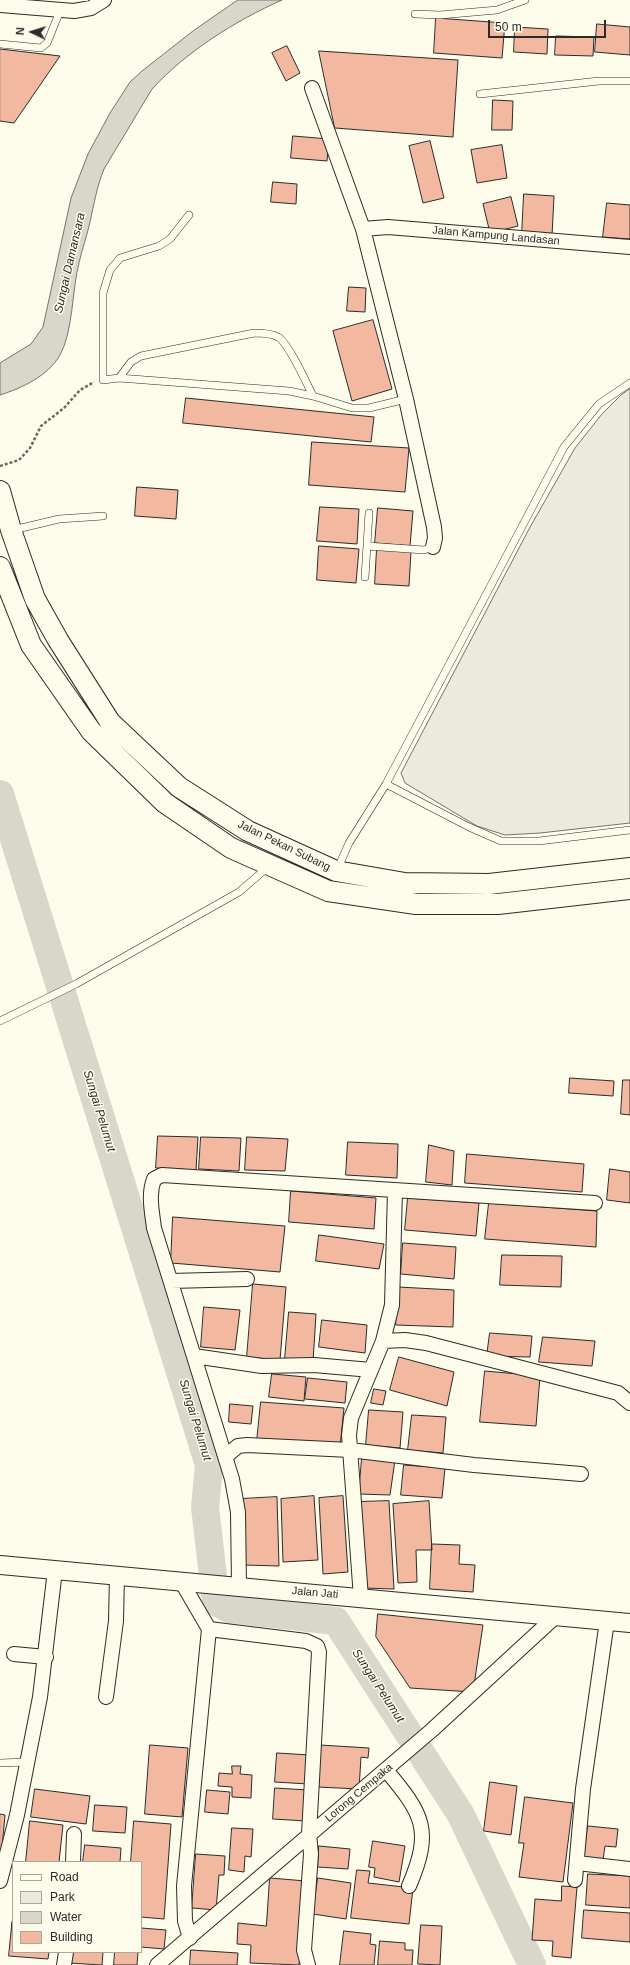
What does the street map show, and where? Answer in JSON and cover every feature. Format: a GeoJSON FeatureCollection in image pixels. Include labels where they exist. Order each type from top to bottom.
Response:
{"type":"FeatureCollection","features":[{"type":"Feature","properties":{"kind":"main road","name":"Jalan Pekan Subang"},"geometry":{"type":"LineString","coordinates":[[0,491],[11,530],[35,599],[58,640],[110,722],[179,788],[248,831],[336,871],[405,883],[489,884],[630,868]]}},
{"type":"Feature","properties":{"kind":"main road","name":"Jalan Pekan Subang"},"geometry":{"type":"LineString","coordinates":[[0,567],[32,645],[91,731],[165,803],[231,848],[328,890],[416,904],[498,904],[630,889]]}},
{"type":"Feature","properties":{"kind":"street"},"geometry":{"type":"LineString","coordinates":[[0,5],[46,5],[60,11],[74,11],[91,8],[104,0]]}},
{"type":"Feature","properties":{"kind":"street"},"geometry":{"type":"LineString","coordinates":[[312,88],[363,229],[406,399],[434,527],[435,538],[433,547]]}},
{"type":"Feature","properties":{"kind":"street","name":"Jalan Kampung Landasan"},"geometry":{"type":"LineString","coordinates":[[363,229],[388,227],[630,247]]}},
{"type":"Feature","properties":{"kind":"street"},"geometry":{"type":"LineString","coordinates":[[235,1586],[238,1512],[232,1479],[154,1228],[150,1201],[151,1187],[154,1178],[162,1175],[275,1181],[320,1186],[595,1203]]}},
{"type":"Feature","properties":{"kind":"street"},"geometry":{"type":"LineString","coordinates":[[361,1598],[350,1450],[351,1418],[383,1341],[392,1305],[395,1190]]}},
{"type":"Feature","properties":{"kind":"street"},"geometry":{"type":"LineString","coordinates":[[171,1281],[247,1279]]}},
{"type":"Feature","properties":{"kind":"street"},"geometry":{"type":"LineString","coordinates":[[383,1341],[405,1340],[426,1343],[618,1394],[625,1397],[630,1403]]}},
{"type":"Feature","properties":{"kind":"street"},"geometry":{"type":"LineString","coordinates":[[194,1356],[262,1366],[314,1365],[370,1370]]}},
{"type":"Feature","properties":{"kind":"street"},"geometry":{"type":"LineString","coordinates":[[226,1456],[238,1446],[247,1445],[350,1450],[474,1465],[581,1474]]}},
{"type":"Feature","properties":{"kind":"street","name":"Jalan Jati"},"geometry":{"type":"LineString","coordinates":[[0,1565],[630,1623]]}},
{"type":"Feature","properties":{"kind":"street"},"geometry":{"type":"LineString","coordinates":[[0,1881],[17,1814],[28,1762],[46,1657],[55,1570]]}},
{"type":"Feature","properties":{"kind":"street"},"geometry":{"type":"LineString","coordinates":[[106,1697],[116,1621],[117,1575]]}},
{"type":"Feature","properties":{"kind":"street"},"geometry":{"type":"LineString","coordinates":[[181,1581],[209,1629],[184,1886],[185,1921],[190,1938]]}},
{"type":"Feature","properties":{"kind":"street","name":"Lorong Cempaka"},"geometry":{"type":"LineString","coordinates":[[157,1965],[432,1730],[556,1616]]}},
{"type":"Feature","properties":{"kind":"street"},"geometry":{"type":"LineString","coordinates":[[575,1880],[583,1789],[607,1621]]}},
{"type":"Feature","properties":{"kind":"street"},"geometry":{"type":"LineString","coordinates":[[209,1629],[306,1641],[317,1646],[319,1652],[310,1834],[311,1854],[304,1950],[308,1965]]}},
{"type":"Feature","properties":{"kind":"street"},"geometry":{"type":"LineString","coordinates":[[14,1654],[46,1657]]}},
{"type":"Feature","properties":{"kind":"street"},"geometry":{"type":"LineString","coordinates":[[386,1770],[406,1794],[418,1812],[422,1832],[422,1849],[409,1886]]}},
{"type":"Feature","properties":{"kind":"street"},"geometry":{"type":"LineString","coordinates":[[73,1861],[74,1834]]}},
{"type":"Feature","properties":{"kind":"street"},"geometry":{"type":"LineString","coordinates":[[577,1863],[630,1869]]}},
{"type":"Feature","properties":{"kind":"street"},"geometry":{"type":"LineString","coordinates":[[64,1965],[66,1953]]}},
{"type":"Feature","properties":{"kind":"lane"},"geometry":{"type":"LineString","coordinates":[[415,14],[440,15],[497,10],[525,0]]}},
{"type":"Feature","properties":{"kind":"lane"},"geometry":{"type":"LineString","coordinates":[[0,44],[41,48],[47,43],[60,11]]}},
{"type":"Feature","properties":{"kind":"lane"},"geometry":{"type":"LineString","coordinates":[[480,94],[599,82],[630,81]]}},
{"type":"Feature","properties":{"kind":"lane"},"geometry":{"type":"LineString","coordinates":[[189,215],[170,239],[159,246],[120,258],[110,270],[104,293],[103,380],[119,378],[289,391],[313,396],[339,405],[357,408],[369,408],[406,399]]}},
{"type":"Feature","properties":{"kind":"lane"},"geometry":{"type":"LineString","coordinates":[[119,378],[131,362],[141,356],[254,333],[265,333],[280,338],[289,350],[313,396]]}},
{"type":"Feature","properties":{"kind":"lane"},"geometry":{"type":"LineString","coordinates":[[336,871],[350,843],[386,784],[564,447],[599,404],[630,383]]}},
{"type":"Feature","properties":{"kind":"lane"},"geometry":{"type":"LineString","coordinates":[[365,577],[369,513]]}},
{"type":"Feature","properties":{"kind":"lane"},"geometry":{"type":"LineString","coordinates":[[11,530],[59,519],[103,516]]}},
{"type":"Feature","properties":{"kind":"lane"},"geometry":{"type":"LineString","coordinates":[[367,546],[424,550],[433,547]]}},
{"type":"Feature","properties":{"kind":"lane"},"geometry":{"type":"LineString","coordinates":[[386,784],[469,828],[501,841],[539,840],[630,830]]}},
{"type":"Feature","properties":{"kind":"lane"},"geometry":{"type":"LineString","coordinates":[[0,1021],[76,984],[239,892],[252,883],[270,866]]}},
{"type":"Feature","properties":{"kind":"lane"},"geometry":{"type":"LineString","coordinates":[[0,1763],[28,1762]]}},
{"type":"Feature","properties":{"kind":"path"},"geometry":{"type":"LineString","coordinates":[[0,466],[19,460],[30,448],[41,426],[64,408],[80,390],[96,381],[103,380]]}},
{"type":"Feature","properties":{"kind":"green space"},"geometry":{"type":"Polygon","coordinates":[[[630,389],[630,823],[540,833],[505,835],[477,826],[405,783],[401,773],[529,529],[575,448],[602,414],[621,395],[630,389]]]}},
{"type":"Feature","properties":{"kind":"water","name":"Sungai Damansara"},"geometry":{"type":"Polygon","coordinates":[[[238,0],[282,0],[247,17],[212,38],[180,62],[152,89],[104,169],[79,263],[70,323],[60,355],[42,375],[17,389],[0,395],[0,363],[31,344],[43,327],[71,198],[88,154],[110,113],[130,82],[142,71],[193,31],[238,0]]]}},
{"type":"Feature","properties":{"kind":"building"},"geometry":{"type":"Polygon","coordinates":[[[436,18],[505,23],[502,58],[434,53],[436,18]]]}},
{"type":"Feature","properties":{"kind":"building"},"geometry":{"type":"Polygon","coordinates":[[[597,24],[630,27],[630,55],[595,52],[597,24]]]}},
{"type":"Feature","properties":{"kind":"building"},"geometry":{"type":"Polygon","coordinates":[[[515,27],[548,29],[547,54],[514,52],[515,27]]]}},
{"type":"Feature","properties":{"kind":"building"},"geometry":{"type":"Polygon","coordinates":[[[556,36],[594,37],[593,56],[555,55],[556,36]]]}},
{"type":"Feature","properties":{"kind":"building"},"geometry":{"type":"Polygon","coordinates":[[[287,46],[300,73],[286,81],[272,53],[287,46]]]}},
{"type":"Feature","properties":{"kind":"building"},"geometry":{"type":"Polygon","coordinates":[[[0,49],[60,56],[14,123],[0,121],[0,49]]]}},
{"type":"Feature","properties":{"kind":"building"},"geometry":{"type":"Polygon","coordinates":[[[319,51],[458,60],[453,137],[335,128],[319,51]]]}},
{"type":"Feature","properties":{"kind":"building"},"geometry":{"type":"Polygon","coordinates":[[[493,100],[513,101],[512,130],[492,130],[493,100]]]}},
{"type":"Feature","properties":{"kind":"building"},"geometry":{"type":"Polygon","coordinates":[[[293,136],[329,139],[327,161],[291,158],[293,136]]]}},
{"type":"Feature","properties":{"kind":"building"},"geometry":{"type":"Polygon","coordinates":[[[430,141],[444,198],[423,203],[409,146],[430,141]]]}},
{"type":"Feature","properties":{"kind":"building"},"geometry":{"type":"Polygon","coordinates":[[[502,145],[507,178],[477,183],[471,150],[502,145]]]}},
{"type":"Feature","properties":{"kind":"building"},"geometry":{"type":"Polygon","coordinates":[[[273,182],[297,184],[296,204],[271,202],[273,182]]]}},
{"type":"Feature","properties":{"kind":"building"},"geometry":{"type":"Polygon","coordinates":[[[524,194],[554,196],[552,236],[522,235],[524,194]]]}},
{"type":"Feature","properties":{"kind":"building"},"geometry":{"type":"Polygon","coordinates":[[[511,197],[518,226],[490,233],[483,204],[511,197]]]}},
{"type":"Feature","properties":{"kind":"building"},"geometry":{"type":"Polygon","coordinates":[[[607,203],[630,205],[630,239],[603,237],[607,203]]]}},
{"type":"Feature","properties":{"kind":"building"},"geometry":{"type":"Polygon","coordinates":[[[349,287],[366,288],[365,312],[347,311],[349,287]]]}},
{"type":"Feature","properties":{"kind":"building"},"geometry":{"type":"Polygon","coordinates":[[[373,320],[392,389],[352,401],[333,331],[373,320]]]}},
{"type":"Feature","properties":{"kind":"building"},"geometry":{"type":"Polygon","coordinates":[[[186,398],[374,417],[371,442],[183,423],[186,398]]]}},
{"type":"Feature","properties":{"kind":"building"},"geometry":{"type":"Polygon","coordinates":[[[312,442],[409,448],[405,492],[309,485],[312,442]]]}},
{"type":"Feature","properties":{"kind":"building"},"geometry":{"type":"Polygon","coordinates":[[[137,487],[178,490],[176,519],[135,516],[137,487]]]}},
{"type":"Feature","properties":{"kind":"building"},"geometry":{"type":"Polygon","coordinates":[[[320,507],[359,509],[357,544],[317,541],[320,507]]]}},
{"type":"Feature","properties":{"kind":"building"},"geometry":{"type":"Polygon","coordinates":[[[378,508],[413,511],[410,546],[375,543],[378,508]]]}},
{"type":"Feature","properties":{"kind":"building"},"geometry":{"type":"Polygon","coordinates":[[[319,546],[359,549],[356,583],[317,580],[319,546]]]}},
{"type":"Feature","properties":{"kind":"building"},"geometry":{"type":"Polygon","coordinates":[[[377,549],[411,551],[409,586],[375,584],[377,549]]]}},
{"type":"Feature","properties":{"kind":"building"},"geometry":{"type":"Polygon","coordinates":[[[570,1078],[614,1081],[613,1096],[569,1093],[570,1078]]]}},
{"type":"Feature","properties":{"kind":"building"},"geometry":{"type":"Polygon","coordinates":[[[623,1080],[630,1080],[630,1115],[621,1114],[623,1080]]]}},
{"type":"Feature","properties":{"kind":"building"},"geometry":{"type":"Polygon","coordinates":[[[158,1136],[198,1137],[196,1170],[156,1168],[158,1136]]]}},
{"type":"Feature","properties":{"kind":"building"},"geometry":{"type":"Polygon","coordinates":[[[201,1137],[241,1138],[239,1171],[199,1169],[201,1137]]]}},
{"type":"Feature","properties":{"kind":"building"},"geometry":{"type":"Polygon","coordinates":[[[247,1137],[288,1139],[285,1171],[245,1170],[247,1137]]]}},
{"type":"Feature","properties":{"kind":"building"},"geometry":{"type":"Polygon","coordinates":[[[348,1142],[398,1144],[397,1178],[346,1175],[348,1142]]]}},
{"type":"Feature","properties":{"kind":"building"},"geometry":{"type":"Polygon","coordinates":[[[429,1145],[454,1151],[452,1185],[426,1182],[429,1145]]]}},
{"type":"Feature","properties":{"kind":"building"},"geometry":{"type":"Polygon","coordinates":[[[467,1154],[584,1164],[582,1192],[465,1183],[467,1154]]]}},
{"type":"Feature","properties":{"kind":"building"},"geometry":{"type":"Polygon","coordinates":[[[610,1169],[630,1172],[630,1203],[607,1200],[610,1169]]]}},
{"type":"Feature","properties":{"kind":"building"},"geometry":{"type":"Polygon","coordinates":[[[291,1191],[376,1198],[374,1229],[289,1222],[291,1191]]]}},
{"type":"Feature","properties":{"kind":"building"},"geometry":{"type":"Polygon","coordinates":[[[408,1198],[479,1203],[476,1236],[405,1230],[408,1198]]]}},
{"type":"Feature","properties":{"kind":"building"},"geometry":{"type":"Polygon","coordinates":[[[489,1203],[597,1211],[596,1247],[485,1239],[489,1203]]]}},
{"type":"Feature","properties":{"kind":"building"},"geometry":{"type":"Polygon","coordinates":[[[173,1217],[285,1226],[280,1272],[171,1263],[173,1217]]]}},
{"type":"Feature","properties":{"kind":"building"},"geometry":{"type":"Polygon","coordinates":[[[319,1235],[384,1244],[379,1269],[316,1261],[319,1235]]]}},
{"type":"Feature","properties":{"kind":"building"},"geometry":{"type":"Polygon","coordinates":[[[403,1243],[456,1247],[454,1279],[401,1274],[403,1243]]]}},
{"type":"Feature","properties":{"kind":"building"},"geometry":{"type":"Polygon","coordinates":[[[502,1255],[562,1256],[561,1287],[500,1285],[502,1255]]]}},
{"type":"Feature","properties":{"kind":"building"},"geometry":{"type":"Polygon","coordinates":[[[253,1284],[286,1287],[280,1360],[247,1357],[253,1284]]]}},
{"type":"Feature","properties":{"kind":"building"},"geometry":{"type":"Polygon","coordinates":[[[398,1287],[454,1290],[453,1327],[396,1325],[398,1287]]]}},
{"type":"Feature","properties":{"kind":"building"},"geometry":{"type":"Polygon","coordinates":[[[204,1307],[240,1310],[235,1350],[201,1347],[204,1307]]]}},
{"type":"Feature","properties":{"kind":"building"},"geometry":{"type":"Polygon","coordinates":[[[289,1312],[316,1314],[313,1362],[285,1359],[289,1312]]]}},
{"type":"Feature","properties":{"kind":"building"},"geometry":{"type":"Polygon","coordinates":[[[322,1320],[367,1325],[365,1353],[319,1347],[322,1320]]]}},
{"type":"Feature","properties":{"kind":"building"},"geometry":{"type":"Polygon","coordinates":[[[490,1333],[532,1336],[530,1357],[487,1356],[490,1333]]]}},
{"type":"Feature","properties":{"kind":"building"},"geometry":{"type":"Polygon","coordinates":[[[543,1337],[595,1341],[592,1366],[539,1362],[543,1337]]]}},
{"type":"Feature","properties":{"kind":"building"},"geometry":{"type":"Polygon","coordinates":[[[399,1357],[454,1372],[447,1406],[390,1390],[399,1357]]]}},
{"type":"Feature","properties":{"kind":"building"},"geometry":{"type":"Polygon","coordinates":[[[485,1371],[540,1376],[536,1426],[480,1422],[485,1371]]]}},
{"type":"Feature","properties":{"kind":"building"},"geometry":{"type":"Polygon","coordinates":[[[272,1374],[306,1377],[304,1401],[269,1397],[272,1374]]]}},
{"type":"Feature","properties":{"kind":"building"},"geometry":{"type":"Polygon","coordinates":[[[308,1378],[347,1382],[345,1403],[305,1399],[308,1378]]]}},
{"type":"Feature","properties":{"kind":"building"},"geometry":{"type":"Polygon","coordinates":[[[374,1389],[386,1391],[383,1405],[371,1403],[374,1389]]]}},
{"type":"Feature","properties":{"kind":"building"},"geometry":{"type":"Polygon","coordinates":[[[261,1402],[344,1408],[340,1447],[257,1441],[261,1402]]]}},
{"type":"Feature","properties":{"kind":"building"},"geometry":{"type":"Polygon","coordinates":[[[230,1404],[253,1406],[251,1424],[229,1422],[230,1404]]]}},
{"type":"Feature","properties":{"kind":"building"},"geometry":{"type":"Polygon","coordinates":[[[369,1410],[403,1412],[400,1448],[366,1445],[369,1410]]]}},
{"type":"Feature","properties":{"kind":"building"},"geometry":{"type":"Polygon","coordinates":[[[412,1415],[446,1417],[443,1453],[408,1450],[412,1415]]]}},
{"type":"Feature","properties":{"kind":"building"},"geometry":{"type":"Polygon","coordinates":[[[362,1458],[395,1460],[390,1495],[359,1494],[362,1458]]]}},
{"type":"Feature","properties":{"kind":"building"},"geometry":{"type":"Polygon","coordinates":[[[404,1465],[445,1468],[442,1498],[401,1495],[404,1465]]]}},
{"type":"Feature","properties":{"kind":"building"},"geometry":{"type":"Polygon","coordinates":[[[314,1496],[318,1560],[283,1562],[281,1499],[314,1496]]]}},
{"type":"Feature","properties":{"kind":"building"},"geometry":{"type":"Polygon","coordinates":[[[343,1496],[348,1572],[323,1574],[319,1498],[343,1496]]]}},
{"type":"Feature","properties":{"kind":"building"},"geometry":{"type":"Polygon","coordinates":[[[277,1497],[279,1566],[244,1565],[241,1499],[277,1497]]]}},
{"type":"Feature","properties":{"kind":"building"},"geometry":{"type":"Polygon","coordinates":[[[389,1501],[394,1589],[363,1588],[358,1502],[389,1501]]]}},
{"type":"Feature","properties":{"kind":"building"},"geometry":{"type":"Polygon","coordinates":[[[429,1501],[432,1550],[416,1550],[417,1582],[398,1583],[393,1504],[429,1501]]]}},
{"type":"Feature","properties":{"kind":"building"},"geometry":{"type":"Polygon","coordinates":[[[432,1544],[460,1545],[459,1564],[475,1565],[473,1592],[430,1589],[432,1544]]]}},
{"type":"Feature","properties":{"kind":"building"},"geometry":{"type":"Polygon","coordinates":[[[378,1614],[483,1625],[473,1692],[410,1688],[376,1637],[378,1614]]]}},
{"type":"Feature","properties":{"kind":"building"},"geometry":{"type":"Polygon","coordinates":[[[150,1745],[188,1748],[182,1817],[145,1814],[150,1745]]]}},
{"type":"Feature","properties":{"kind":"building"},"geometry":{"type":"Polygon","coordinates":[[[320,1745],[369,1748],[368,1758],[361,1757],[359,1789],[317,1787],[320,1745]]]}},
{"type":"Feature","properties":{"kind":"building"},"geometry":{"type":"Polygon","coordinates":[[[277,1753],[310,1755],[308,1784],[275,1782],[277,1753]]]}},
{"type":"Feature","properties":{"kind":"building"},"geometry":{"type":"Polygon","coordinates":[[[232,1766],[241,1766],[240,1774],[252,1775],[251,1798],[232,1797],[232,1787],[218,1786],[219,1773],[232,1774],[232,1766]]]}},
{"type":"Feature","properties":{"kind":"building"},"geometry":{"type":"Polygon","coordinates":[[[490,1782],[517,1786],[511,1835],[484,1831],[490,1782]]]}},
{"type":"Feature","properties":{"kind":"building"},"geometry":{"type":"Polygon","coordinates":[[[275,1788],[308,1790],[306,1821],[273,1819],[275,1788]]]}},
{"type":"Feature","properties":{"kind":"building"},"geometry":{"type":"Polygon","coordinates":[[[35,1789],[90,1796],[86,1824],[31,1817],[35,1789]]]}},
{"type":"Feature","properties":{"kind":"building"},"geometry":{"type":"Polygon","coordinates":[[[207,1790],[230,1792],[228,1814],[205,1812],[207,1790]]]}},
{"type":"Feature","properties":{"kind":"building"},"geometry":{"type":"Polygon","coordinates":[[[525,1797],[573,1803],[563,1882],[519,1877],[524,1843],[519,1843],[525,1797]]]}},
{"type":"Feature","properties":{"kind":"building"},"geometry":{"type":"Polygon","coordinates":[[[95,1805],[127,1807],[125,1833],[93,1831],[95,1805]]]}},
{"type":"Feature","properties":{"kind":"building"},"geometry":{"type":"Polygon","coordinates":[[[0,1814],[5,1815],[1,1858],[0,1858],[0,1814]]]}},
{"type":"Feature","properties":{"kind":"building"},"geometry":{"type":"Polygon","coordinates":[[[30,1821],[63,1825],[59,1861],[26,1861],[30,1821]]]}},
{"type":"Feature","properties":{"kind":"building"},"geometry":{"type":"Polygon","coordinates":[[[134,1821],[171,1824],[164,1919],[142,1917],[142,1861],[131,1861],[134,1821]]]}},
{"type":"Feature","properties":{"kind":"building"},"geometry":{"type":"Polygon","coordinates":[[[588,1826],[618,1829],[616,1847],[605,1846],[603,1860],[584,1858],[588,1826]]]}},
{"type":"Feature","properties":{"kind":"building"},"geometry":{"type":"Polygon","coordinates":[[[232,1828],[253,1829],[251,1857],[245,1856],[244,1872],[229,1870],[232,1828]]]}},
{"type":"Feature","properties":{"kind":"building"},"geometry":{"type":"Polygon","coordinates":[[[373,1841],[405,1846],[399,1882],[374,1877],[375,1868],[369,1867],[373,1841]]]}},
{"type":"Feature","properties":{"kind":"building"},"geometry":{"type":"Polygon","coordinates":[[[85,1845],[121,1848],[120,1861],[83,1861],[85,1845]]]}},
{"type":"Feature","properties":{"kind":"building"},"geometry":{"type":"Polygon","coordinates":[[[319,1846],[350,1849],[348,1869],[318,1867],[319,1846]]]}},
{"type":"Feature","properties":{"kind":"building"},"geometry":{"type":"Polygon","coordinates":[[[196,1854],[225,1856],[224,1875],[219,1875],[216,1910],[192,1908],[196,1854]]]}},
{"type":"Feature","properties":{"kind":"building"},"geometry":{"type":"Polygon","coordinates":[[[357,1870],[370,1871],[368,1883],[413,1888],[409,1924],[351,1918],[357,1870]]]}},
{"type":"Feature","properties":{"kind":"building"},"geometry":{"type":"Polygon","coordinates":[[[588,1874],[630,1876],[630,1908],[586,1905],[588,1874]]]}},
{"type":"Feature","properties":{"kind":"building"},"geometry":{"type":"Polygon","coordinates":[[[270,1878],[306,1881],[299,1965],[250,1963],[251,1945],[237,1944],[238,1923],[266,1926],[270,1878]]]}},
{"type":"Feature","properties":{"kind":"building"},"geometry":{"type":"Polygon","coordinates":[[[318,1878],[351,1883],[346,1919],[313,1914],[318,1878]]]}},
{"type":"Feature","properties":{"kind":"building"},"geometry":{"type":"Polygon","coordinates":[[[562,1886],[577,1887],[571,1958],[552,1956],[553,1941],[532,1940],[535,1899],[561,1901],[562,1886]]]}},
{"type":"Feature","properties":{"kind":"building"},"geometry":{"type":"Polygon","coordinates":[[[584,1910],[630,1913],[630,1942],[582,1938],[584,1910]]]}},
{"type":"Feature","properties":{"kind":"building"},"geometry":{"type":"Polygon","coordinates":[[[12,1922],[12,1953],[49,1953],[48,1959],[9,1956],[12,1922]]]}},
{"type":"Feature","properties":{"kind":"building"},"geometry":{"type":"Polygon","coordinates":[[[421,1925],[442,1926],[440,1965],[418,1964],[421,1925]]]}},
{"type":"Feature","properties":{"kind":"building"},"geometry":{"type":"Polygon","coordinates":[[[142,1928],[166,1930],[164,1949],[142,1947],[142,1928]]]}},
{"type":"Feature","properties":{"kind":"building"},"geometry":{"type":"Polygon","coordinates":[[[344,1931],[371,1934],[370,1944],[376,1945],[374,1965],[340,1965],[344,1931]]]}},
{"type":"Feature","properties":{"kind":"building"},"geometry":{"type":"Polygon","coordinates":[[[380,1941],[405,1943],[405,1950],[413,1950],[412,1965],[378,1965],[380,1941]]]}},
{"type":"Feature","properties":{"kind":"building"},"geometry":{"type":"Polygon","coordinates":[[[191,1950],[238,1953],[237,1965],[190,1965],[191,1950]]]}},
{"type":"Feature","properties":{"kind":"building"},"geometry":{"type":"Polygon","coordinates":[[[70,1953],[103,1953],[102,1965],[69,1963],[70,1953]]]}},
{"type":"Feature","properties":{"kind":"building"},"geometry":{"type":"Polygon","coordinates":[[[115,1953],[138,1953],[137,1965],[114,1965],[115,1953]]]}},
{"type":"Feature","properties":{"kind":"waterway","name":"Sungai Pelumut"},"geometry":{"type":"LineString","coordinates":[[0,794],[209,1465],[205,1507],[216,1602],[229,1609],[336,1621],[461,1815],[532,1965]]}}]}
